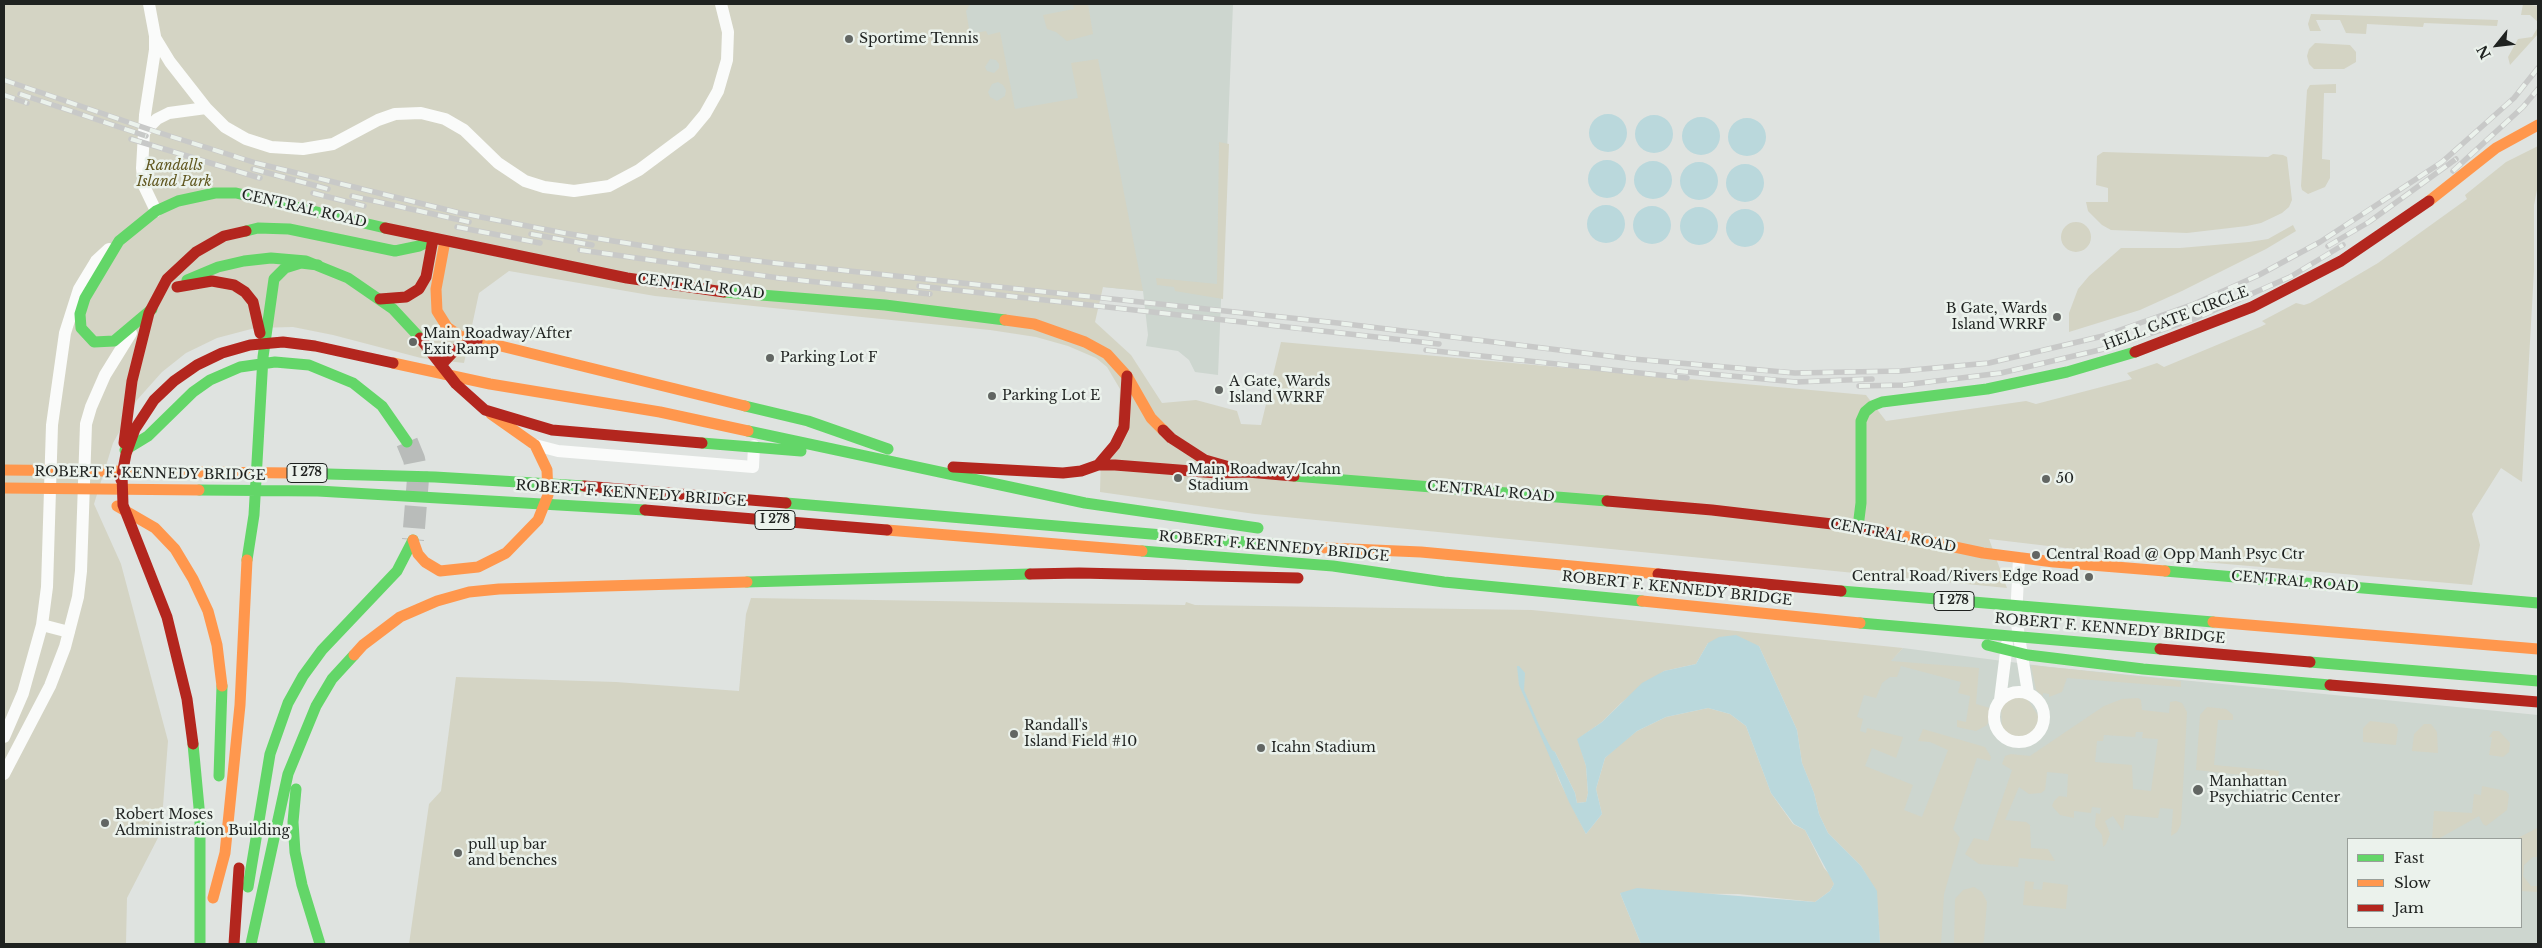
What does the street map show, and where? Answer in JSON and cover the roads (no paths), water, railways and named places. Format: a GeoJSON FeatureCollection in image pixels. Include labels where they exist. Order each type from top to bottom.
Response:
{"type":"FeatureCollection","features":[{"type":"Feature","properties":{"kind":"main road","name":"HELL GATE CIRCLE"},"geometry":{"type":"LineString","coordinates":[[1858,528],[1861,503],[1861,421],[1865,412],[1872,406],[1882,402],[1986,390],[2076,370],[2146,349],[2252,307],[2341,261],[2432,199],[2496,148],[2538,126]]}},
{"type":"Feature","properties":{"kind":"main road","name":"CENTRAL ROAD"},"geometry":{"type":"LineString","coordinates":[[535,445],[485,410],[456,384],[405,320],[380,299],[348,278],[318,265],[284,258],[244,261],[207,271],[177,287],[120,338],[107,343],[94,342],[84,333],[81,328],[80,314],[86,298],[119,241],[156,211],[192,197],[215,193],[236,193],[546,263],[701,288],[885,305],[1034,324],[1097,348],[1117,364],[1127,376],[1152,418],[1171,438],[1195,455],[1213,463],[1247,472]]}},
{"type":"Feature","properties":{"kind":"main road"},"geometry":{"type":"LineString","coordinates":[[200,944],[200,810],[196,762],[187,699],[167,617],[131,530],[123,505],[121,480],[140,348],[153,304],[167,279],[196,252],[224,236],[247,230],[269,228],[300,231],[365,246],[402,250],[419,246],[433,239]]}},
{"type":"Feature","properties":{"kind":"main road"},"geometry":{"type":"LineString","coordinates":[[380,299],[406,297],[419,289],[426,278],[433,239]]}},
{"type":"Feature","properties":{"kind":"main road"},"geometry":{"type":"LineString","coordinates":[[445,241],[436,289],[437,311],[450,330],[477,341],[808,421],[982,481]]}},
{"type":"Feature","properties":{"kind":"main road"},"geometry":{"type":"LineString","coordinates":[[213,898],[226,853],[247,659],[257,545],[254,515],[263,357],[274,279],[281,270],[289,266],[307,263],[318,265]]}},
{"type":"Feature","properties":{"kind":"main road"},"geometry":{"type":"LineString","coordinates":[[177,287],[218,281],[228,282],[245,292],[253,302],[257,313],[263,357]]}},
{"type":"Feature","properties":{"kind":"main road"},"geometry":{"type":"LineString","coordinates":[[441,365],[456,349],[477,341]]}},
{"type":"Feature","properties":{"kind":"main road"},"geometry":{"type":"LineString","coordinates":[[130,427],[158,395],[197,365],[243,347],[283,342],[315,346],[490,384],[660,412],[1125,510],[1273,529]]}},
{"type":"Feature","properties":{"kind":"main road"},"geometry":{"type":"LineString","coordinates":[[4,465],[108,457],[148,436],[193,392],[210,380],[240,367],[275,362],[309,365],[354,383],[382,406],[407,442]]}},
{"type":"Feature","properties":{"kind":"main road"},"geometry":{"type":"LineString","coordinates":[[1098,465],[1115,445],[1124,426],[1127,376]]}},
{"type":"Feature","properties":{"kind":"main road","name":"CENTRAL ROAD"},"geometry":{"type":"LineString","coordinates":[[485,410],[552,430],[754,446],[964,468],[1063,473],[1081,471],[1098,465],[1217,474],[1247,472],[1729,512],[1858,528],[1962,549],[2019,558],[2538,603]]}},
{"type":"Feature","properties":{"kind":"main road"},"geometry":{"type":"LineString","coordinates":[[241,944],[262,790],[270,754],[280,719],[312,663],[388,582],[403,562],[413,540],[418,554],[434,569],[456,571],[488,563],[506,554],[530,529],[543,510],[549,486],[547,470],[535,445]]}},
{"type":"Feature","properties":{"kind":"main road","name":"ROBERT F. KENNEDY BRIDGE"},"geometry":{"type":"LineString","coordinates":[[4,470],[270,472],[496,481],[610,488],[1328,549],[1421,552],[1843,592],[2538,649]]}},
{"type":"Feature","properties":{"kind":"main road","name":"ROBERT F. KENNEDY BRIDGE"},"geometry":{"type":"LineString","coordinates":[[4,488],[277,490],[536,501],[1333,566],[1444,582],[1906,627],[2538,681]]}},
{"type":"Feature","properties":{"kind":"main road"},"geometry":{"type":"LineString","coordinates":[[4,499],[101,502],[142,519],[165,538],[189,571],[208,611],[217,645],[222,684],[213,898],[208,944]]}},
{"type":"Feature","properties":{"kind":"main road"},"geometry":{"type":"LineString","coordinates":[[1347,537],[1421,552]]}},
{"type":"Feature","properties":{"kind":"main road"},"geometry":{"type":"LineString","coordinates":[[252,944],[288,774],[316,706],[341,668],[363,644],[388,625],[437,601],[486,590],[1078,573],[1208,574],[1310,579]]}},
{"type":"Feature","properties":{"kind":"main road"},"geometry":{"type":"LineString","coordinates":[[1367,583],[1444,582]]}},
{"type":"Feature","properties":{"kind":"main road"},"geometry":{"type":"LineString","coordinates":[[1906,627],[2028,655],[2076,662],[2538,702]]}},
{"type":"Feature","properties":{"kind":"main road"},"geometry":{"type":"LineString","coordinates":[[246,765],[247,659]]}},
{"type":"Feature","properties":{"kind":"main road"},"geometry":{"type":"LineString","coordinates":[[316,706],[296,789],[293,836],[298,868],[320,944]]}},
{"type":"Feature","properties":{"kind":"main road"},"geometry":{"type":"LineString","coordinates":[[234,944],[240,852]]}},
{"type":"Feature","properties":{"kind":"street"},"geometry":{"type":"LineString","coordinates":[[149,4],[155,36],[144,132],[142,178],[147,194],[156,211]]}},
{"type":"Feature","properties":{"kind":"street"},"geometry":{"type":"LineString","coordinates":[[155,36],[170,62],[206,108],[225,127],[246,139],[271,147],[303,150],[333,144],[378,120],[395,114],[433,115],[464,130],[498,164],[524,181],[560,190],[599,188],[620,182],[639,170],[690,132],[705,114],[718,90],[727,60],[728,32],[721,4]]}},
{"type":"Feature","properties":{"kind":"street"},"geometry":{"type":"LineString","coordinates":[[144,132],[152,123],[169,113],[206,108]]}},
{"type":"Feature","properties":{"kind":"street"},"geometry":{"type":"LineString","coordinates":[[4,737],[23,693],[42,625],[48,587],[52,425],[69,316],[79,289],[96,261],[119,241]]}},
{"type":"Feature","properties":{"kind":"street"},"geometry":{"type":"LineString","coordinates":[[5,769],[50,686],[69,632],[78,597],[81,571],[86,424],[90,407],[105,374],[142,319]]}},
{"type":"Feature","properties":{"kind":"street","name":"CENTRAL ROAD"},"geometry":{"type":"LineString","coordinates":[[535,445],[558,451],[753,467],[754,446]]}},
{"type":"Feature","properties":{"kind":"street"},"geometry":{"type":"LineString","coordinates":[[2019,558],[2016,618],[2028,693]]}},
{"type":"Feature","properties":{"kind":"street"},"geometry":{"type":"LineString","coordinates":[[2000,700],[2008,694],[2016,692],[2028,693],[2038,700],[2045,715],[2040,731],[2026,741],[2010,740],[1998,729],[1994,713],[2000,700],[2004,651],[2016,618]]}},
{"type":"Feature","properties":{"kind":"street"},"geometry":{"type":"LineString","coordinates":[[42,625],[69,632]]}},
{"type":"Feature","properties":{"kind":"water"},"geometry":{"type":"Polygon","coordinates":[[[1608,114],[1621,120],[1627,133],[1621,146],[1608,152],[1595,146],[1589,133],[1595,120],[1608,114]]]}},
{"type":"Feature","properties":{"kind":"water"},"geometry":{"type":"Polygon","coordinates":[[[1654,115],[1667,121],[1673,134],[1667,147],[1654,153],[1641,147],[1635,134],[1641,121],[1654,115]]]}},
{"type":"Feature","properties":{"kind":"water"},"geometry":{"type":"Polygon","coordinates":[[[1701,117],[1714,123],[1720,136],[1714,149],[1701,155],[1688,149],[1682,136],[1688,123],[1701,117]]]}},
{"type":"Feature","properties":{"kind":"water"},"geometry":{"type":"Polygon","coordinates":[[[1747,118],[1760,124],[1766,137],[1760,150],[1747,156],[1734,150],[1728,137],[1734,124],[1747,118]]]}},
{"type":"Feature","properties":{"kind":"water"},"geometry":{"type":"Polygon","coordinates":[[[1607,160],[1620,166],[1626,179],[1620,192],[1607,198],[1594,192],[1588,179],[1594,166],[1607,160]]]}},
{"type":"Feature","properties":{"kind":"water"},"geometry":{"type":"Polygon","coordinates":[[[1653,161],[1666,167],[1672,180],[1666,193],[1653,199],[1640,193],[1634,180],[1640,167],[1653,161]]]}},
{"type":"Feature","properties":{"kind":"water"},"geometry":{"type":"Polygon","coordinates":[[[1699,162],[1712,168],[1718,181],[1712,194],[1699,200],[1686,194],[1680,181],[1686,168],[1699,162]]]}},
{"type":"Feature","properties":{"kind":"water"},"geometry":{"type":"Polygon","coordinates":[[[1745,164],[1758,170],[1764,183],[1758,196],[1745,202],[1732,196],[1726,183],[1732,170],[1745,164]]]}},
{"type":"Feature","properties":{"kind":"water"},"geometry":{"type":"Polygon","coordinates":[[[1606,205],[1619,211],[1625,224],[1619,237],[1606,243],[1593,237],[1587,224],[1593,211],[1606,205]]]}},
{"type":"Feature","properties":{"kind":"water"},"geometry":{"type":"Polygon","coordinates":[[[1652,206],[1665,212],[1671,225],[1665,238],[1652,244],[1639,238],[1633,225],[1639,212],[1652,206]]]}},
{"type":"Feature","properties":{"kind":"water"},"geometry":{"type":"Polygon","coordinates":[[[1699,207],[1712,213],[1718,226],[1712,239],[1699,245],[1686,239],[1680,226],[1686,213],[1699,207]]]}},
{"type":"Feature","properties":{"kind":"water"},"geometry":{"type":"Polygon","coordinates":[[[1745,209],[1758,215],[1764,228],[1758,241],[1745,247],[1732,241],[1726,228],[1732,215],[1745,209]]]}},
{"type":"Feature","properties":{"kind":"water"},"geometry":{"type":"Polygon","coordinates":[[[1736,635],[1759,646],[1797,730],[1802,763],[1814,793],[1819,814],[1828,833],[1861,866],[1877,891],[1880,944],[1641,944],[1620,893],[1637,888],[1815,902],[1830,891],[1834,884],[1805,830],[1794,824],[1771,793],[1746,726],[1730,714],[1708,708],[1666,717],[1637,731],[1605,758],[1596,789],[1602,814],[1586,834],[1569,802],[1519,685],[1517,666],[1525,673],[1524,690],[1539,725],[1552,750],[1555,752],[1575,793],[1577,803],[1586,802],[1588,793],[1586,766],[1577,739],[1602,722],[1642,683],[1664,671],[1696,664],[1708,643],[1719,637],[1736,635]]]}},
{"type":"Feature","properties":{"kind":"tunnel"},"geometry":{"type":"LineString","coordinates":[[407,442],[414,459],[418,479],[413,540]]}},
{"type":"Feature","properties":{"kind":"railway"},"geometry":{"type":"LineString","coordinates":[[4,80],[157,132],[256,163],[460,213],[564,233],[669,250],[774,263],[1338,323],[1633,359],[1795,373],[1901,371],[1989,363],[2103,336],[2194,304],[2259,275],[2320,242],[2442,162],[2514,98],[2538,68]]}},
{"type":"Feature","properties":{"kind":"railway"},"geometry":{"type":"LineString","coordinates":[[2453,171],[2523,107],[2538,89]]}},
{"type":"Feature","properties":{"kind":"railway"},"geometry":{"type":"LineString","coordinates":[[20,94],[146,136]]}},
{"type":"Feature","properties":{"kind":"railway"},"geometry":{"type":"LineString","coordinates":[[4,95],[27,103]]}},
{"type":"Feature","properties":{"kind":"railway"},"geometry":{"type":"LineString","coordinates":[[131,139],[260,178]]}},
{"type":"Feature","properties":{"kind":"railway"},"geometry":{"type":"LineString","coordinates":[[2328,246],[2369,222],[2456,159]]}},
{"type":"Feature","properties":{"kind":"railway"},"geometry":{"type":"LineString","coordinates":[[253,169],[328,189]]}},
{"type":"Feature","properties":{"kind":"railway"},"geometry":{"type":"LineString","coordinates":[[313,193],[364,206]]}},
{"type":"Feature","properties":{"kind":"railway"},"geometry":{"type":"LineString","coordinates":[[352,196],[469,222]]}},
{"type":"Feature","properties":{"kind":"railway"},"geometry":{"type":"LineString","coordinates":[[457,227],[540,243]]}},
{"type":"Feature","properties":{"kind":"railway"},"geometry":{"type":"LineString","coordinates":[[531,234],[592,245]]}},
{"type":"Feature","properties":{"kind":"railway"},"geometry":{"type":"LineString","coordinates":[[1859,386],[1904,385],[2001,373],[2108,348],[2194,319],[2290,277],[2343,245]]}},
{"type":"Feature","properties":{"kind":"railway"},"geometry":{"type":"LineString","coordinates":[[580,250],[779,278],[930,294]]}},
{"type":"Feature","properties":{"kind":"railway"},"geometry":{"type":"LineString","coordinates":[[919,286],[1439,344]]}},
{"type":"Feature","properties":{"kind":"railway"},"geometry":{"type":"LineString","coordinates":[[1426,350],[1687,378]]}},
{"type":"Feature","properties":{"kind":"railway"},"geometry":{"type":"LineString","coordinates":[[1677,371],[1796,382],[1872,379]]}},
{"type":"Feature","properties":{"kind":"place","name":"Sportime Tennis"},"geometry":{"type":"Point","coordinates":[849,39]}},
{"type":"Feature","properties":{"kind":"place","name":"B Gate, Wards Island WRRF"},"geometry":{"type":"Point","coordinates":[2057,317]}},
{"type":"Feature","properties":{"kind":"place","name":"Main Roadway/After Exit Ramp"},"geometry":{"type":"Point","coordinates":[413,342]}},
{"type":"Feature","properties":{"kind":"place","name":"Parking Lot F"},"geometry":{"type":"Point","coordinates":[770,358]}},
{"type":"Feature","properties":{"kind":"place","name":"A Gate, Wards Island WRRF"},"geometry":{"type":"Point","coordinates":[1219,390]}},
{"type":"Feature","properties":{"kind":"place","name":"Parking Lot E"},"geometry":{"type":"Point","coordinates":[992,396]}},
{"type":"Feature","properties":{"kind":"place","name":"Main Roadway/Icahn Stadium"},"geometry":{"type":"Point","coordinates":[1178,478]}},
{"type":"Feature","properties":{"kind":"place","name":"50"},"geometry":{"type":"Point","coordinates":[2046,479]}},
{"type":"Feature","properties":{"kind":"place","name":"Central Road @ Opp Manh Psyc Ctr"},"geometry":{"type":"Point","coordinates":[2036,555]}},
{"type":"Feature","properties":{"kind":"place","name":"Central Road/Rivers Edge Road"},"geometry":{"type":"Point","coordinates":[2089,577]}},
{"type":"Feature","properties":{"kind":"place","name":"Randall's Island Field #10"},"geometry":{"type":"Point","coordinates":[1014,734]}},
{"type":"Feature","properties":{"kind":"place","name":"Icahn Stadium"},"geometry":{"type":"Point","coordinates":[1261,748]}},
{"type":"Feature","properties":{"kind":"place","name":"Manhattan Psychiatric Center"},"geometry":{"type":"Point","coordinates":[2198,790]}},
{"type":"Feature","properties":{"kind":"place","name":"Robert Moses Administration Building"},"geometry":{"type":"Point","coordinates":[105,823]}},
{"type":"Feature","properties":{"kind":"place","name":"pull up bar and benches"},"geometry":{"type":"Point","coordinates":[458,853]}},
{"type":"Feature","properties":{"kind":"park label","name":"Randalls Island Park"},"geometry":{"type":"Point","coordinates":[174,174]}}]}
